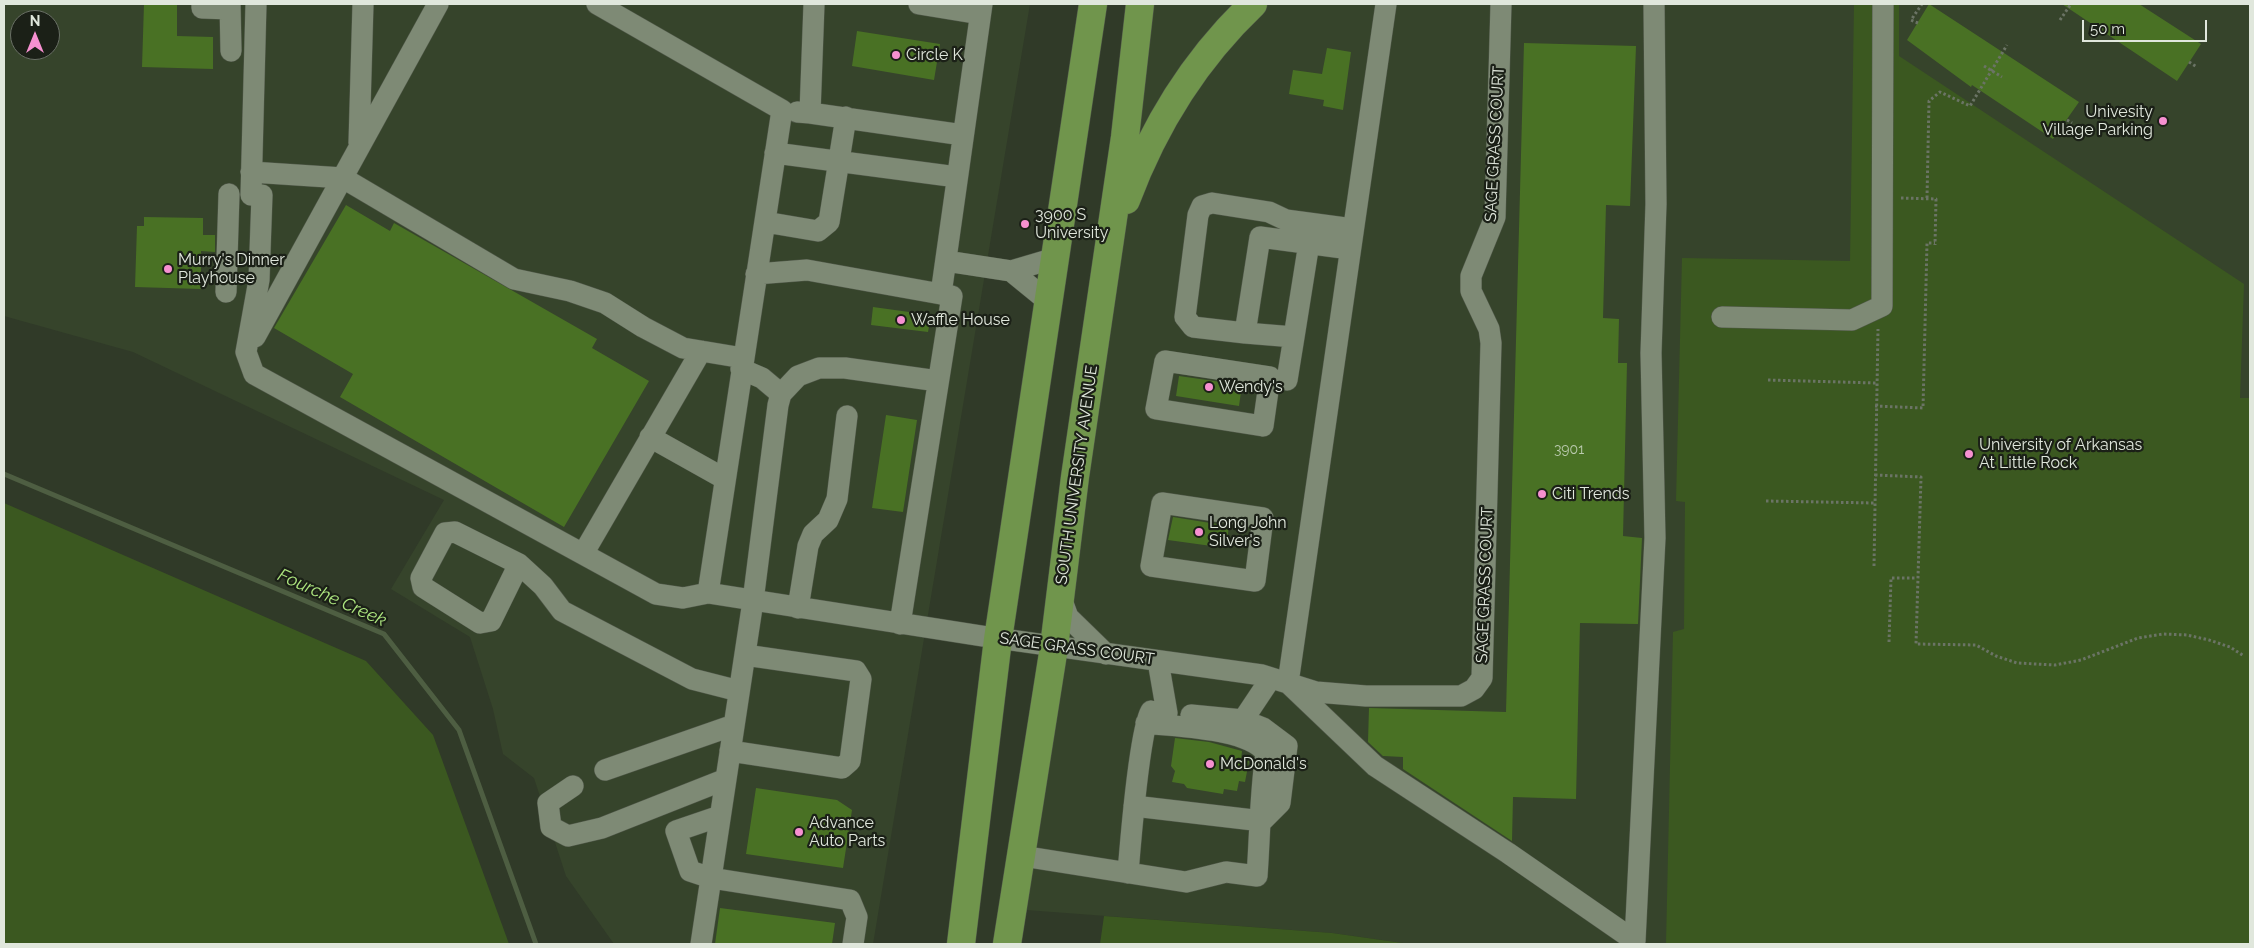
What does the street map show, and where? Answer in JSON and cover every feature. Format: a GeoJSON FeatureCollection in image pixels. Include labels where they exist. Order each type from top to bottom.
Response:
{"type":"FeatureCollection","features":[{"type":"Feature","properties":{"kind":"main road"},"geometry":{"type":"LineString","coordinates":[[1082,69],[1083,4]]}},
{"type":"Feature","properties":{"kind":"main road"},"geometry":{"type":"LineString","coordinates":[[961,944],[998,638],[1093,4]]}},
{"type":"Feature","properties":{"kind":"main road","name":"SOUTH UNIVERSITY AVENUE"},"geometry":{"type":"LineString","coordinates":[[1007,944],[1061,598],[1075,477],[1125,137],[1140,4]]}},
{"type":"Feature","properties":{"kind":"main road"},"geometry":{"type":"LineString","coordinates":[[1103,286],[1125,202],[1137,172],[1177,94],[1217,40],[1253,4]]}},
{"type":"Feature","properties":{"kind":"street"},"geometry":{"type":"LineString","coordinates":[[202,4],[202,8],[230,6],[231,51]]}},
{"type":"Feature","properties":{"kind":"street"},"geometry":{"type":"LineString","coordinates":[[256,4],[251,194],[262,194],[259,280],[246,352],[254,374],[656,594],[683,598],[708,593],[782,110]]}},
{"type":"Feature","properties":{"kind":"street"},"geometry":{"type":"LineString","coordinates":[[359,148],[363,4]]}},
{"type":"Feature","properties":{"kind":"street"},"geometry":{"type":"LineString","coordinates":[[246,352],[438,4]]}},
{"type":"Feature","properties":{"kind":"street"},"geometry":{"type":"LineString","coordinates":[[597,4],[782,110],[846,117],[963,135]]}},
{"type":"Feature","properties":{"kind":"street"},"geometry":{"type":"LineString","coordinates":[[810,113],[814,4]]}},
{"type":"Feature","properties":{"kind":"street"},"geometry":{"type":"LineString","coordinates":[[919,4],[981,9],[941,294]]}},
{"type":"Feature","properties":{"kind":"street"},"geometry":{"type":"LineString","coordinates":[[1243,720],[1279,680],[1353,231],[1386,4]]}},
{"type":"Feature","properties":{"kind":"street","name":"SAGE GRASS COURT"},"geometry":{"type":"LineString","coordinates":[[708,593],[900,624],[1279,680],[1316,692],[1366,696],[1461,696],[1474,689],[1482,678],[1491,343],[1489,329],[1471,291],[1470,276],[1495,217],[1501,4]]}},
{"type":"Feature","properties":{"kind":"street"},"geometry":{"type":"LineString","coordinates":[[1279,680],[1375,766],[1508,853],[1635,941],[1655,538],[1651,353],[1656,204],[1654,4]]}},
{"type":"Feature","properties":{"kind":"street"},"geometry":{"type":"LineString","coordinates":[[1722,317],[1852,320],[1882,306],[1884,4]]}},
{"type":"Feature","properties":{"kind":"street"},"geometry":{"type":"LineString","coordinates":[[764,222],[818,230],[829,222],[846,117]]}},
{"type":"Feature","properties":{"kind":"street"},"geometry":{"type":"LineString","coordinates":[[776,153],[957,176]]}},
{"type":"Feature","properties":{"kind":"street"},"geometry":{"type":"LineString","coordinates":[[251,172],[343,178],[514,279],[570,291],[604,303],[643,327],[683,348],[701,351],[742,363],[762,378],[786,389]]}},
{"type":"Feature","properties":{"kind":"street"},"geometry":{"type":"LineString","coordinates":[[226,292],[229,194]]}},
{"type":"Feature","properties":{"kind":"street"},"geometry":{"type":"LineString","coordinates":[[1294,337],[1193,327],[1185,317],[1198,215],[1202,206],[1212,203],[1269,212],[1286,220],[1353,231]]}},
{"type":"Feature","properties":{"kind":"street"},"geometry":{"type":"LineString","coordinates":[[1245,333],[1260,237],[1309,243],[1353,231]]}},
{"type":"Feature","properties":{"kind":"street"},"geometry":{"type":"LineString","coordinates":[[1287,380],[1309,243]]}},
{"type":"Feature","properties":{"kind":"street"},"geometry":{"type":"LineString","coordinates":[[946,261],[1011,271],[1056,258]]}},
{"type":"Feature","properties":{"kind":"street"},"geometry":{"type":"LineString","coordinates":[[756,274],[807,270],[952,296],[900,624]]}},
{"type":"Feature","properties":{"kind":"street"},"geometry":{"type":"LineString","coordinates":[[1011,271],[1049,302]]}},
{"type":"Feature","properties":{"kind":"street"},"geometry":{"type":"LineString","coordinates":[[583,554],[701,351]]}},
{"type":"Feature","properties":{"kind":"street"},"geometry":{"type":"LineString","coordinates":[[1165,361],[1270,378],[1263,426],[1156,409],[1165,361]]}},
{"type":"Feature","properties":{"kind":"street"},"geometry":{"type":"LineString","coordinates":[[701,944],[753,601],[778,405],[786,389],[798,376],[819,368],[831,370],[845,368],[938,381]]}},
{"type":"Feature","properties":{"kind":"street"},"geometry":{"type":"LineString","coordinates":[[798,608],[808,546],[813,534],[828,520],[836,499],[848,416]]}},
{"type":"Feature","properties":{"kind":"street"},"geometry":{"type":"LineString","coordinates":[[650,437],[725,479]]}},
{"type":"Feature","properties":{"kind":"street"},"geometry":{"type":"LineString","coordinates":[[1162,504],[1263,518],[1255,582],[1151,566],[1162,504]]}},
{"type":"Feature","properties":{"kind":"street"},"geometry":{"type":"LineString","coordinates":[[520,564],[491,621],[480,623],[423,587],[420,578],[445,533],[455,532],[520,564],[543,586],[562,611],[692,679],[739,691]]}},
{"type":"Feature","properties":{"kind":"street"},"geometry":{"type":"LineString","coordinates":[[1061,598],[1068,617],[1106,654]]}},
{"type":"Feature","properties":{"kind":"street"},"geometry":{"type":"LineString","coordinates":[[730,751],[842,768],[850,761],[861,679],[856,671],[745,655]]}},
{"type":"Feature","properties":{"kind":"street"},"geometry":{"type":"LineString","coordinates":[[1158,661],[1167,713]]}},
{"type":"Feature","properties":{"kind":"street"},"geometry":{"type":"LineString","coordinates":[[1128,873],[1134,806],[1149,711],[1243,720],[1262,728],[1288,746],[1280,803],[1262,821]]}},
{"type":"Feature","properties":{"kind":"street"},"geometry":{"type":"LineString","coordinates":[[1022,856],[1186,882],[1226,872],[1257,876],[1262,821],[1260,796],[1266,753],[1260,745],[1248,739],[1212,731],[1146,723]]}},
{"type":"Feature","properties":{"kind":"street"},"geometry":{"type":"LineString","coordinates":[[604,770],[734,725]]}},
{"type":"Feature","properties":{"kind":"street"},"geometry":{"type":"LineString","coordinates":[[572,786],[548,804],[551,827],[568,836],[602,828],[726,779]]}},
{"type":"Feature","properties":{"kind":"street"},"geometry":{"type":"LineString","coordinates":[[1134,806],[1262,821]]}},
{"type":"Feature","properties":{"kind":"street"},"geometry":{"type":"LineString","coordinates":[[720,816],[676,832],[690,871],[711,878],[850,900],[857,917],[853,944]]}},
{"type":"Feature","properties":{"kind":"path"},"geometry":{"type":"LineString","coordinates":[[1918,23],[1912,20],[1922,4]]}},
{"type":"Feature","properties":{"kind":"path"},"geometry":{"type":"LineString","coordinates":[[2060,20],[2071,4]]}},
{"type":"Feature","properties":{"kind":"path"},"geometry":{"type":"LineString","coordinates":[[1927,198],[1929,101],[1940,92],[1970,106],[2007,44]]}},
{"type":"Feature","properties":{"kind":"path"},"geometry":{"type":"LineString","coordinates":[[2189,62],[2197,68]]}},
{"type":"Feature","properties":{"kind":"path"},"geometry":{"type":"LineString","coordinates":[[1984,66],[2002,77]]}},
{"type":"Feature","properties":{"kind":"path"},"geometry":{"type":"LineString","coordinates":[[2067,120],[2072,123]]}},
{"type":"Feature","properties":{"kind":"path"},"geometry":{"type":"LineString","coordinates":[[1875,406],[1923,408],[1928,243],[1935,244],[1936,199],[1883,198]]}},
{"type":"Feature","properties":{"kind":"path"},"geometry":{"type":"LineString","coordinates":[[1874,566],[1875,406],[1878,326]]}},
{"type":"Feature","properties":{"kind":"path"},"geometry":{"type":"LineString","coordinates":[[1768,380],[1876,383]]}},
{"type":"Feature","properties":{"kind":"path"},"geometry":{"type":"LineString","coordinates":[[1875,476],[1921,477],[1916,644],[1976,646],[2005,660],[2034,665],[2068,663],[2132,640],[2163,634],[2187,635],[2210,640],[2230,647],[2244,656]]}},
{"type":"Feature","properties":{"kind":"path"},"geometry":{"type":"LineString","coordinates":[[1766,501],[1875,503]]}},
{"type":"Feature","properties":{"kind":"path"},"geometry":{"type":"LineString","coordinates":[[1889,642],[1891,578],[1917,578]]}},
{"type":"Feature","properties":{"kind":"shaded area"},"geometry":{"type":"Polygon","coordinates":[[[4,4],[1030,4],[873,944],[614,944],[566,876],[534,778],[503,754],[493,709],[470,637],[391,589],[444,500],[133,352],[4,316],[4,4]]]}},
{"type":"Feature","properties":{"kind":"shaded area"},"geometry":{"type":"Polygon","coordinates":[[[1136,4],[2250,4],[2250,944],[1410,944],[1332,933],[1013,909],[1136,4]]]}},
{"type":"Feature","properties":{"kind":"green space","name":"University of Arkansas At Little Rock"},"geometry":{"type":"Polygon","coordinates":[[[1854,4],[1899,4],[1899,56],[2244,284],[2240,398],[2250,398],[2250,944],[1666,944],[1673,632],[1684,629],[1685,502],[1676,501],[1682,258],[1850,261],[1854,4]]]}},
{"type":"Feature","properties":{"kind":"green space"},"geometry":{"type":"Polygon","coordinates":[[[4,503],[366,661],[433,735],[509,944],[4,944],[4,503]]]}},
{"type":"Feature","properties":{"kind":"green space"},"geometry":{"type":"Polygon","coordinates":[[[1104,916],[1332,933],[1410,944],[1100,944],[1104,916]]]}},
{"type":"Feature","properties":{"kind":"building"},"geometry":{"type":"Polygon","coordinates":[[[144,4],[177,4],[177,36],[213,37],[213,69],[142,67],[144,4]]]}},
{"type":"Feature","properties":{"kind":"building"},"geometry":{"type":"Polygon","coordinates":[[[1929,4],[2079,102],[2053,139],[1972,85],[1971,87],[1907,40],[1929,4]]]}},
{"type":"Feature","properties":{"kind":"building"},"geometry":{"type":"Polygon","coordinates":[[[2062,4],[2139,4],[2201,44],[2177,81],[2062,4]]]}},
{"type":"Feature","properties":{"kind":"building","name":"Circle K"},"geometry":{"type":"Polygon","coordinates":[[[857,31],[940,44],[934,80],[852,66],[857,31]]]}},
{"type":"Feature","properties":{"kind":"building"},"geometry":{"type":"Polygon","coordinates":[[[1524,43],[1636,46],[1630,206],[1606,205],[1603,318],[1619,319],[1618,363],[1627,363],[1623,536],[1642,538],[1638,624],[1580,623],[1576,799],[1513,797],[1512,841],[1403,769],[1403,757],[1383,756],[1368,742],[1369,708],[1506,712],[1524,43]]]}},
{"type":"Feature","properties":{"kind":"building"},"geometry":{"type":"Polygon","coordinates":[[[1327,48],[1351,52],[1343,110],[1323,106],[1324,100],[1289,94],[1293,70],[1322,74],[1327,48]]]}},
{"type":"Feature","properties":{"kind":"building"},"geometry":{"type":"Polygon","coordinates":[[[346,205],[390,231],[394,223],[597,339],[592,348],[649,381],[564,527],[340,397],[353,374],[274,328],[346,205]]]}},
{"type":"Feature","properties":{"kind":"building","name":"Murry's Dinner Playhouse"},"geometry":{"type":"Polygon","coordinates":[[[144,217],[203,218],[203,235],[215,235],[215,252],[201,251],[201,289],[135,287],[137,226],[144,226],[144,217]]]}},
{"type":"Feature","properties":{"kind":"building","name":"Waffle House"},"geometry":{"type":"Polygon","coordinates":[[[873,307],[931,315],[928,332],[871,325],[873,307]]]}},
{"type":"Feature","properties":{"kind":"building","name":"Wendy's"},"geometry":{"type":"Polygon","coordinates":[[[1179,376],[1242,385],[1239,406],[1176,396],[1179,376]]]}},
{"type":"Feature","properties":{"kind":"building"},"geometry":{"type":"Polygon","coordinates":[[[886,415],[917,420],[903,512],[872,508],[886,415]]]}},
{"type":"Feature","properties":{"kind":"building","name":"Long John Silver's"},"geometry":{"type":"Polygon","coordinates":[[[1173,517],[1229,526],[1226,548],[1168,540],[1173,517]]]}},
{"type":"Feature","properties":{"kind":"building","name":"McDonald's"},"geometry":{"type":"Polygon","coordinates":[[[1175,738],[1209,742],[1242,751],[1241,760],[1249,761],[1245,782],[1239,781],[1237,791],[1224,789],[1223,794],[1187,788],[1184,784],[1172,782],[1175,771],[1171,766],[1175,738]]]}},
{"type":"Feature","properties":{"kind":"building","name":"Advance Auto Parts"},"geometry":{"type":"Polygon","coordinates":[[[756,788],[837,800],[852,810],[843,868],[746,854],[756,788]]]}},
{"type":"Feature","properties":{"kind":"building"},"geometry":{"type":"Polygon","coordinates":[[[720,908],[835,923],[832,944],[715,944],[720,908]]]}},
{"type":"Feature","properties":{"kind":"waterway","name":"Fourche Creek"},"geometry":{"type":"LineString","coordinates":[[4,474],[384,634],[459,730],[536,944]]}},
{"type":"Feature","properties":{"kind":"place","name":"Circle K"},"geometry":{"type":"Point","coordinates":[896,55]}},
{"type":"Feature","properties":{"kind":"place","name":"Univesity Village Parking"},"geometry":{"type":"Point","coordinates":[2163,121]}},
{"type":"Feature","properties":{"kind":"place","name":"3900 S University"},"geometry":{"type":"Point","coordinates":[1025,224]}},
{"type":"Feature","properties":{"kind":"place","name":"Murry's Dinner Playhouse"},"geometry":{"type":"Point","coordinates":[168,269]}},
{"type":"Feature","properties":{"kind":"place","name":"Waffle House"},"geometry":{"type":"Point","coordinates":[901,320]}},
{"type":"Feature","properties":{"kind":"place","name":"Wendy's"},"geometry":{"type":"Point","coordinates":[1209,387]}},
{"type":"Feature","properties":{"kind":"place","name":"University of Arkansas At Little Rock"},"geometry":{"type":"Point","coordinates":[1969,454]}},
{"type":"Feature","properties":{"kind":"place","name":"Citi Trends"},"geometry":{"type":"Point","coordinates":[1542,494]}},
{"type":"Feature","properties":{"kind":"place","name":"Long John Silver's"},"geometry":{"type":"Point","coordinates":[1199,532]}},
{"type":"Feature","properties":{"kind":"place","name":"McDonald's"},"geometry":{"type":"Point","coordinates":[1210,764]}},
{"type":"Feature","properties":{"kind":"place","name":"Advance Auto Parts"},"geometry":{"type":"Point","coordinates":[799,832]}}]}
